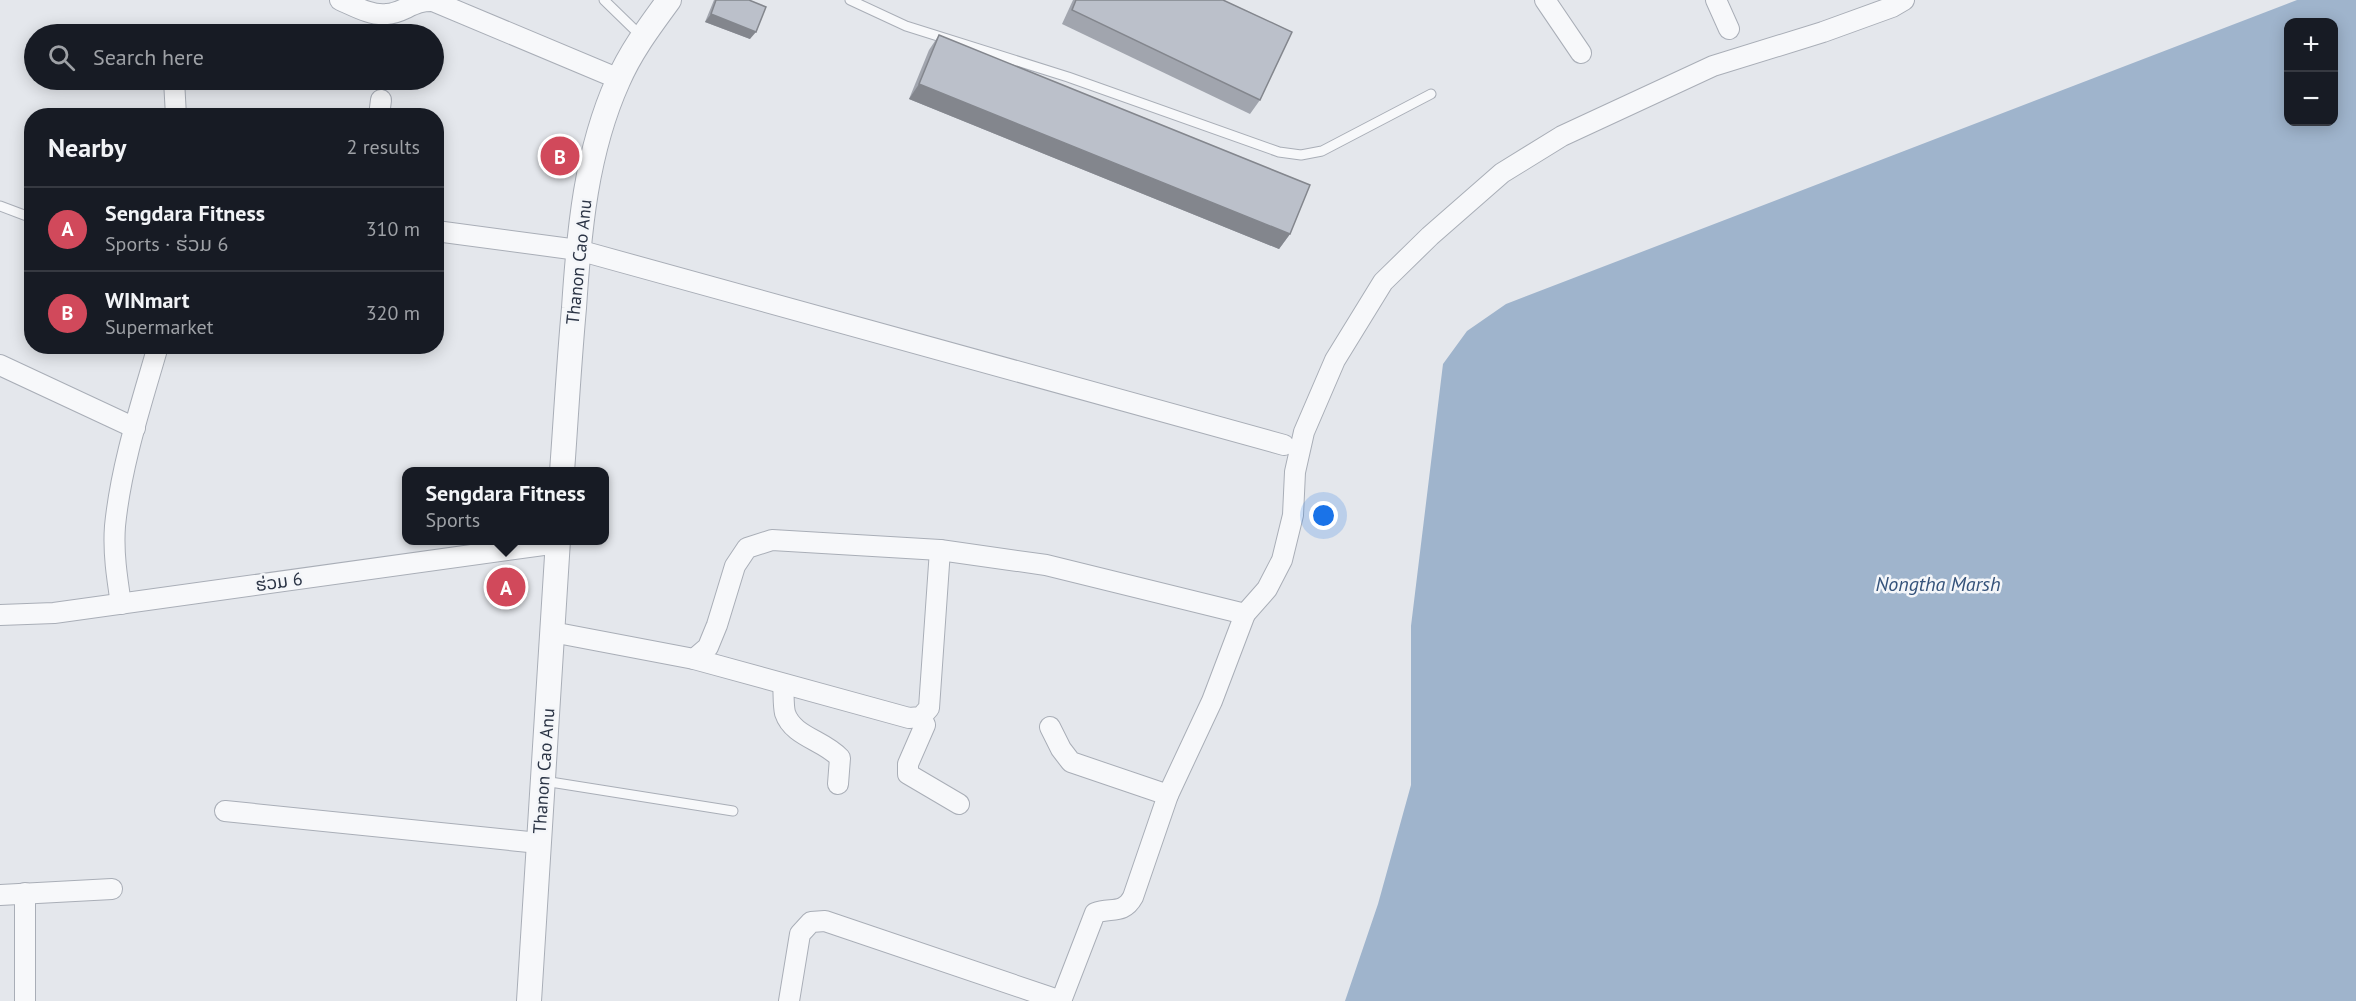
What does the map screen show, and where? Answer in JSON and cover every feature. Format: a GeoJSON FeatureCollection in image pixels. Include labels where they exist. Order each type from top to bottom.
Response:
{"type":"FeatureCollection","features":[{"type":"Feature","properties":{"kind":"street"},"geometry":{"type":"LineString","coordinates":[[340,0],[366,11],[386,15],[420,0],[433,1],[619,79]]}},
{"type":"Feature","properties":{"kind":"street","name":"Thanon Cao Anu"},"geometry":{"type":"LineString","coordinates":[[562,467],[578,250],[588,179],[607,108],[619,79],[642,37],[669,0]]}},
{"type":"Feature","properties":{"kind":"street"},"geometry":{"type":"LineString","coordinates":[[1545,0],[1581,53]]}},
{"type":"Feature","properties":{"kind":"street"},"geometry":{"type":"LineString","coordinates":[[1716,0],[1729,28]]}},
{"type":"Feature","properties":{"kind":"street"},"geometry":{"type":"LineString","coordinates":[[789,1001],[800,934],[811,922],[825,921],[1005,993],[1061,1001],[1095,913],[1128,906],[1168,795],[1212,701],[1245,614],[1267,589],[1282,560],[1293,515],[1295,472],[1304,432],[1335,360],[1383,282],[1430,236],[1502,173],[1562,135],[1713,66],[1833,28],[1892,7],[1904,0]]}},
{"type":"Feature","properties":{"kind":"street"},"geometry":{"type":"LineString","coordinates":[[175,90],[176,108]]}},
{"type":"Feature","properties":{"kind":"street"},"geometry":{"type":"LineString","coordinates":[[444,232],[578,250],[1284,446]]}},
{"type":"Feature","properties":{"kind":"street"},"geometry":{"type":"LineString","coordinates":[[121,604],[115,557],[115,527],[121,485],[156,354]]}},
{"type":"Feature","properties":{"kind":"street"},"geometry":{"type":"LineString","coordinates":[[0,365],[135,428]]}},
{"type":"Feature","properties":{"kind":"street"},"geometry":{"type":"LineString","coordinates":[[694,659],[708,647],[735,566],[747,548],[772,540],[940,550],[1046,565],[1245,614]]}},
{"type":"Feature","properties":{"kind":"street","name":"ຮ່ວມ 6"},"geometry":{"type":"LineString","coordinates":[[0,615],[54,613],[537,545]]}},
{"type":"Feature","properties":{"kind":"street","name":"Thanon Cao Anu"},"geometry":{"type":"LineString","coordinates":[[529,1001],[558,545]]}},
{"type":"Feature","properties":{"kind":"street"},"geometry":{"type":"LineString","coordinates":[[552,633],[694,659],[909,718],[921,717],[929,708],[940,550]]}},
{"type":"Feature","properties":{"kind":"street"},"geometry":{"type":"LineString","coordinates":[[783,684],[785,712],[795,729],[831,748],[840,758],[838,784]]}},
{"type":"Feature","properties":{"kind":"street"},"geometry":{"type":"LineString","coordinates":[[921,717],[925,725],[908,764],[908,774],[959,804]]}},
{"type":"Feature","properties":{"kind":"street"},"geometry":{"type":"LineString","coordinates":[[1050,727],[1061,749],[1071,762],[1168,795]]}},
{"type":"Feature","properties":{"kind":"street"},"geometry":{"type":"LineString","coordinates":[[225,811],[539,843]]}},
{"type":"Feature","properties":{"kind":"street"},"geometry":{"type":"LineString","coordinates":[[0,895],[112,890]]}},
{"type":"Feature","properties":{"kind":"street"},"geometry":{"type":"LineString","coordinates":[[25,1001],[26,893]]}},
{"type":"Feature","properties":{"kind":"lane"},"geometry":{"type":"LineString","coordinates":[[604,0],[642,37]]}},
{"type":"Feature","properties":{"kind":"lane"},"geometry":{"type":"LineString","coordinates":[[850,0],[906,26],[1068,77],[1279,152],[1301,155],[1322,151],[1431,94]]}},
{"type":"Feature","properties":{"kind":"lane"},"geometry":{"type":"LineString","coordinates":[[0,206],[24,215]]}},
{"type":"Feature","properties":{"kind":"lane"},"geometry":{"type":"LineString","coordinates":[[544,781],[733,811]]}},
{"type":"Feature","properties":{"kind":"water","name":"Nongtha Marsh"},"geometry":{"type":"Polygon","coordinates":[[[2297,0],[2356,0],[2356,1001],[1345,1001],[1378,904],[1411,785],[1411,626],[1443,364],[1467,331],[1506,304],[2297,0]]]}},
{"type":"Feature","properties":{"kind":"building"},"geometry":{"type":"Polygon","coordinates":[[[716,0],[749,0],[766,7],[756,32],[711,14],[716,0]]]}},
{"type":"Feature","properties":{"kind":"building"},"geometry":{"type":"Polygon","coordinates":[[[1076,0],[1223,0],[1292,32],[1260,100],[1072,10],[1076,0]]]}},
{"type":"Feature","properties":{"kind":"building"},"geometry":{"type":"Polygon","coordinates":[[[939,35],[1310,185],[1290,234],[919,84],[939,35]]]}},
{"type":"Feature","properties":{"kind":"place","name":"WINmart"},"geometry":{"type":"Point","coordinates":[560,156]}},
{"type":"Feature","properties":{"kind":"place","name":"Sengdara Fitness"},"geometry":{"type":"Point","coordinates":[506,587]}}]}
